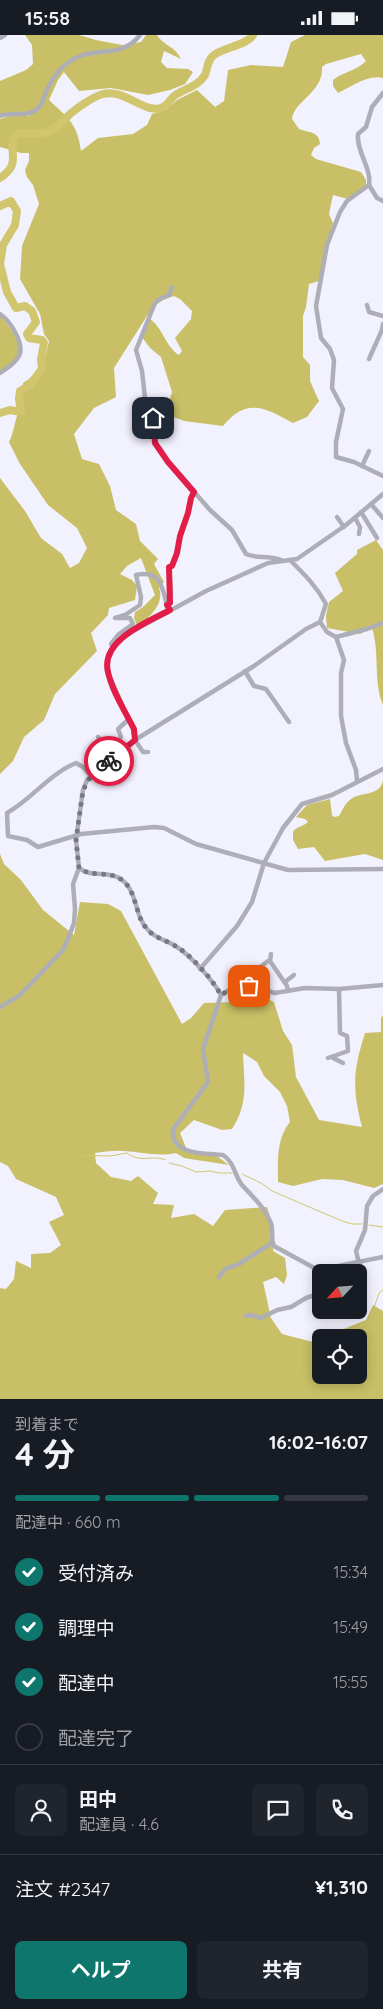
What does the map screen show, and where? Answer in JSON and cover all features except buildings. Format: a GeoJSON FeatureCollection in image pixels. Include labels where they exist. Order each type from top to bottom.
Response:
{"type":"FeatureCollection","features":[{"type":"Feature","properties":{"kind":"street"},"geometry":{"type":"LineString","coordinates":[[0,38],[5,35]]}},
{"type":"Feature","properties":{"kind":"street"},"geometry":{"type":"LineString","coordinates":[[0,116],[35,111],[42,102],[55,75],[68,63],[82,56],[120,49],[134,43],[140,35]]}},
{"type":"Feature","properties":{"kind":"street"},"geometry":{"type":"LineString","coordinates":[[383,93],[372,107],[366,127],[358,133],[364,165],[370,178],[369,185],[377,197],[383,201]]}},
{"type":"Feature","properties":{"kind":"street"},"geometry":{"type":"LineString","coordinates":[[369,185],[347,201],[340,212],[327,245],[316,306],[320,338],[330,349],[334,360],[332,388],[343,409],[336,442],[336,457],[362,466],[383,477]]}},
{"type":"Feature","properties":{"kind":"street"},"geometry":{"type":"LineString","coordinates":[[172,287],[169,295],[158,300],[156,303],[136,346],[136,354],[142,371],[145,398],[153,418],[155,443],[168,462],[194,492],[232,530],[246,554],[252,557],[272,557],[282,561]]}},
{"type":"Feature","properties":{"kind":"street"},"geometry":{"type":"LineString","coordinates":[[367,305],[369,312],[383,316]]}},
{"type":"Feature","properties":{"kind":"street"},"geometry":{"type":"LineString","coordinates":[[0,313],[11,325],[21,347],[21,354],[17,360],[0,373]]}},
{"type":"Feature","properties":{"kind":"street"},"geometry":{"type":"LineString","coordinates":[[369,359],[383,324]]}},
{"type":"Feature","properties":{"kind":"street"},"geometry":{"type":"LineString","coordinates":[[362,466],[369,451]]}},
{"type":"Feature","properties":{"kind":"street"},"geometry":{"type":"LineString","coordinates":[[169,608],[171,593],[169,567],[172,566],[177,553],[181,530],[194,492]]}},
{"type":"Feature","properties":{"kind":"street"},"geometry":{"type":"LineString","coordinates":[[112,648],[128,634],[169,608],[262,566],[302,557],[344,527],[383,495]]}},
{"type":"Feature","properties":{"kind":"street"},"geometry":{"type":"LineString","coordinates":[[371,504],[383,519]]}},
{"type":"Feature","properties":{"kind":"street"},"geometry":{"type":"LineString","coordinates":[[361,512],[378,538]]}},
{"type":"Feature","properties":{"kind":"street"},"geometry":{"type":"LineString","coordinates":[[337,517],[344,527]]}},
{"type":"Feature","properties":{"kind":"street"},"geometry":{"type":"LineString","coordinates":[[354,518],[360,527],[359,533]]}},
{"type":"Feature","properties":{"kind":"street"},"geometry":{"type":"LineString","coordinates":[[0,1007],[20,995],[66,945],[74,923],[73,884],[79,868],[76,844],[83,790],[91,776],[135,740],[320,621],[326,604],[314,583],[291,561]]}},
{"type":"Feature","properties":{"kind":"street"},"geometry":{"type":"LineString","coordinates":[[148,752],[141,751],[135,740],[135,733],[107,671],[107,662],[112,648],[111,644],[119,633],[133,624],[130,618],[115,618],[125,615],[140,605],[141,597],[136,575],[147,573],[156,578],[166,597],[169,608]]}},
{"type":"Feature","properties":{"kind":"street"},"geometry":{"type":"LineString","coordinates":[[320,621],[336,637],[344,660],[341,716],[346,743],[356,770],[357,781]]}},
{"type":"Feature","properties":{"kind":"street"},"geometry":{"type":"LineString","coordinates":[[336,637],[383,623]]}},
{"type":"Feature","properties":{"kind":"street"},"geometry":{"type":"LineString","coordinates":[[245,671],[254,686],[266,689],[289,722]]}},
{"type":"Feature","properties":{"kind":"street"},"geometry":{"type":"LineString","coordinates":[[121,737],[118,729],[129,719]]}},
{"type":"Feature","properties":{"kind":"street"},"geometry":{"type":"LineString","coordinates":[[98,737],[112,759]]}},
{"type":"Feature","properties":{"kind":"street"},"geometry":{"type":"LineString","coordinates":[[91,776],[80,764],[73,764],[30,795],[23,804],[7,813],[8,836],[27,840],[38,847],[77,835],[130,828],[159,827],[196,844],[292,871],[383,869]]}},
{"type":"Feature","properties":{"kind":"street"},"geometry":{"type":"LineString","coordinates":[[200,969],[237,926],[248,907],[264,863],[283,828],[302,804],[332,795],[383,769]]}},
{"type":"Feature","properties":{"kind":"street"},"geometry":{"type":"LineString","coordinates":[[79,868],[88,873],[114,875],[123,880],[131,890],[139,918],[147,930],[182,950],[221,995]]}},
{"type":"Feature","properties":{"kind":"street"},"geometry":{"type":"LineString","coordinates":[[271,954],[270,961],[288,991]]}},
{"type":"Feature","properties":{"kind":"street"},"geometry":{"type":"LineString","coordinates":[[258,969],[270,961]]}},
{"type":"Feature","properties":{"kind":"street"},"geometry":{"type":"LineString","coordinates":[[284,982],[294,975]]}},
{"type":"Feature","properties":{"kind":"street"},"geometry":{"type":"LineString","coordinates":[[383,985],[339,989],[305,989],[275,993],[249,986],[229,990],[221,995],[203,1049],[208,1082],[175,1125],[172,1133],[177,1143],[183,1149],[195,1153],[223,1155],[232,1162],[240,1180],[256,1198],[272,1224],[272,1243],[280,1251],[318,1271],[383,1257]]}},
{"type":"Feature","properties":{"kind":"street"},"geometry":{"type":"LineString","coordinates":[[339,989],[340,1033],[347,1036],[348,1051],[330,1058],[343,1063]]}},
{"type":"Feature","properties":{"kind":"street"},"geometry":{"type":"LineString","coordinates":[[360,1264],[356,1251],[365,1230],[369,1202],[373,1196],[383,1189]]}},
{"type":"Feature","properties":{"kind":"street"},"geometry":{"type":"LineString","coordinates":[[219,1277],[226,1269],[272,1243]]}},
{"type":"Feature","properties":{"kind":"street"},"geometry":{"type":"LineString","coordinates":[[246,1316],[251,1315],[262,1318],[277,1310],[291,1307],[312,1296]]}},
{"type":"Feature","properties":{"kind":"shaded area"},"geometry":{"type":"Polygon","coordinates":[[[25,35],[79,35],[122,45],[141,42],[146,35],[157,35],[176,51],[181,59],[164,51],[161,62],[167,68],[188,69],[193,72],[185,84],[148,95],[111,88],[79,91],[64,72],[58,80],[49,100],[71,122],[77,134],[81,151],[98,138],[133,134],[147,125],[152,114],[166,110],[177,100],[197,90],[215,107],[224,101],[228,70],[251,65],[283,67],[291,42],[305,35],[383,35],[383,78],[366,79],[338,93],[333,86],[333,80],[366,61],[361,54],[326,64],[322,67],[321,76],[314,90],[298,107],[292,119],[299,129],[313,133],[318,137],[320,144],[314,148],[311,155],[316,159],[361,172],[366,180],[366,185],[348,199],[333,195],[329,214],[333,223],[319,281],[309,284],[303,316],[303,357],[310,365],[310,381],[319,401],[307,417],[293,423],[274,413],[256,408],[240,411],[223,426],[184,421],[174,417],[169,408],[172,392],[161,357],[150,348],[142,337],[150,319],[158,327],[170,347],[179,355],[182,351],[175,338],[191,319],[192,311],[180,299],[174,296],[163,300],[152,308],[114,368],[116,397],[94,408],[74,434],[82,459],[99,464],[110,486],[116,510],[136,524],[140,541],[158,559],[154,564],[164,582],[159,588],[160,599],[151,615],[137,626],[134,618],[135,612],[155,595],[141,558],[127,566],[120,574],[132,580],[137,586],[135,600],[109,608],[108,615],[91,633],[97,651],[55,694],[44,720],[24,737],[13,761],[0,774],[0,478],[25,511],[41,538],[62,554],[70,568],[79,563],[87,548],[77,528],[48,505],[20,464],[9,442],[22,402],[23,383],[42,366],[49,341],[44,334],[40,314],[20,279],[22,246],[39,204],[33,185],[27,177],[25,170],[29,161],[29,153],[21,153],[0,147],[0,119],[9,116],[30,116],[28,112],[0,115],[0,81],[26,70],[33,64],[32,45],[25,35]]]}},
{"type":"Feature","properties":{"kind":"shaded area"},"geometry":{"type":"Polygon","coordinates":[[[0,316],[16,336],[19,354],[16,359],[0,371],[0,316]]]}},
{"type":"Feature","properties":{"kind":"shaded area"},"geometry":{"type":"Polygon","coordinates":[[[376,540],[383,550],[383,705],[378,686],[376,647],[372,628],[360,634],[327,628],[326,616],[329,602],[343,591],[335,573],[357,554],[357,550],[376,540]]]}},
{"type":"Feature","properties":{"kind":"shaded area"},"geometry":{"type":"Polygon","coordinates":[[[383,780],[383,860],[365,854],[325,861],[314,847],[298,849],[293,840],[293,832],[308,822],[305,819],[296,817],[307,805],[330,799],[332,815],[334,817],[339,816],[349,801],[378,789],[383,780]]]}},
{"type":"Feature","properties":{"kind":"shaded area"},"geometry":{"type":"Polygon","coordinates":[[[0,854],[4,864],[21,880],[43,910],[74,935],[80,902],[108,904],[121,911],[182,1024],[191,1018],[204,1003],[237,1002],[261,996],[274,1002],[283,1031],[292,1045],[296,1077],[319,1120],[362,1127],[355,1090],[358,1058],[365,1033],[381,1032],[381,1018],[383,1015],[383,1184],[374,1188],[343,1180],[322,1179],[293,1186],[278,1182],[280,1143],[285,1129],[290,1122],[287,1106],[280,1092],[264,1076],[257,1062],[243,1053],[243,1101],[232,1129],[222,1130],[194,1120],[180,1133],[187,1150],[214,1154],[229,1165],[184,1158],[176,1153],[156,1154],[116,1151],[95,1153],[96,1163],[111,1177],[131,1181],[138,1176],[158,1193],[153,1204],[174,1205],[171,1218],[194,1214],[213,1226],[225,1210],[267,1207],[274,1230],[273,1251],[285,1258],[287,1275],[284,1284],[276,1277],[263,1282],[271,1318],[282,1334],[312,1342],[312,1384],[367,1384],[367,1329],[344,1329],[368,1319],[373,1305],[383,1311],[383,1399],[0,1399],[0,1288],[6,1289],[14,1279],[16,1261],[31,1268],[31,1254],[50,1253],[61,1245],[49,1222],[64,1215],[56,1197],[16,1179],[8,1166],[0,1162],[0,854]]]}},
{"type":"Feature","properties":{"kind":"waterway"},"geometry":{"type":"LineString","coordinates":[[0,178],[7,172],[13,161],[12,145],[17,134],[49,132],[72,112],[93,98],[103,94],[119,95],[150,108],[163,107],[175,95],[202,79],[210,59],[214,55],[246,41],[253,35]]}},
{"type":"Feature","properties":{"kind":"waterway"},"geometry":{"type":"LineString","coordinates":[[0,206],[11,201],[17,211],[15,225],[3,245],[0,264],[7,292],[16,308],[25,306],[32,311],[36,322],[27,334],[29,338],[42,340],[44,343],[41,359],[42,369],[29,386],[20,391],[21,412],[10,410],[0,413]]}},
{"type":"Feature","properties":{"kind":"waterway"},"geometry":{"type":"LineString","coordinates":[[77,1155],[110,1156],[127,1153],[137,1158],[161,1158],[166,1160]]}},
{"type":"Feature","properties":{"kind":"waterway"},"geometry":{"type":"LineString","coordinates":[[169,1163],[196,1172],[232,1173]]}},
{"type":"Feature","properties":{"kind":"waterway"},"geometry":{"type":"LineString","coordinates":[[242,1174],[261,1183],[272,1191],[342,1221],[362,1224]]}},
{"type":"Feature","properties":{"kind":"waterway"},"geometry":{"type":"LineString","coordinates":[[369,1225],[383,1227]]}},
{"type":"Feature","properties":{"kind":"waterway"},"geometry":{"type":"LineString","coordinates":[[356,1329],[370,1320],[379,1293],[383,1290]]}},
{"type":"Feature","properties":{"kind":"way so far"},"geometry":{"type":"LineString","coordinates":[[109,761],[87,780],[83,790],[83,801],[76,840],[79,868],[88,873],[114,875],[128,885],[139,918],[147,930],[190,956],[221,995],[229,990],[249,986]]}},
{"type":"Feature","properties":{"kind":"route"},"geometry":{"type":"LineString","coordinates":[[109,761],[129,747],[135,740],[135,733],[108,675],[106,665],[108,658],[115,644],[124,636],[170,610],[167,605],[170,603],[171,593],[169,567],[172,566],[172,561],[177,553],[181,530],[194,492],[161,454],[155,443],[153,418]]}}]}
